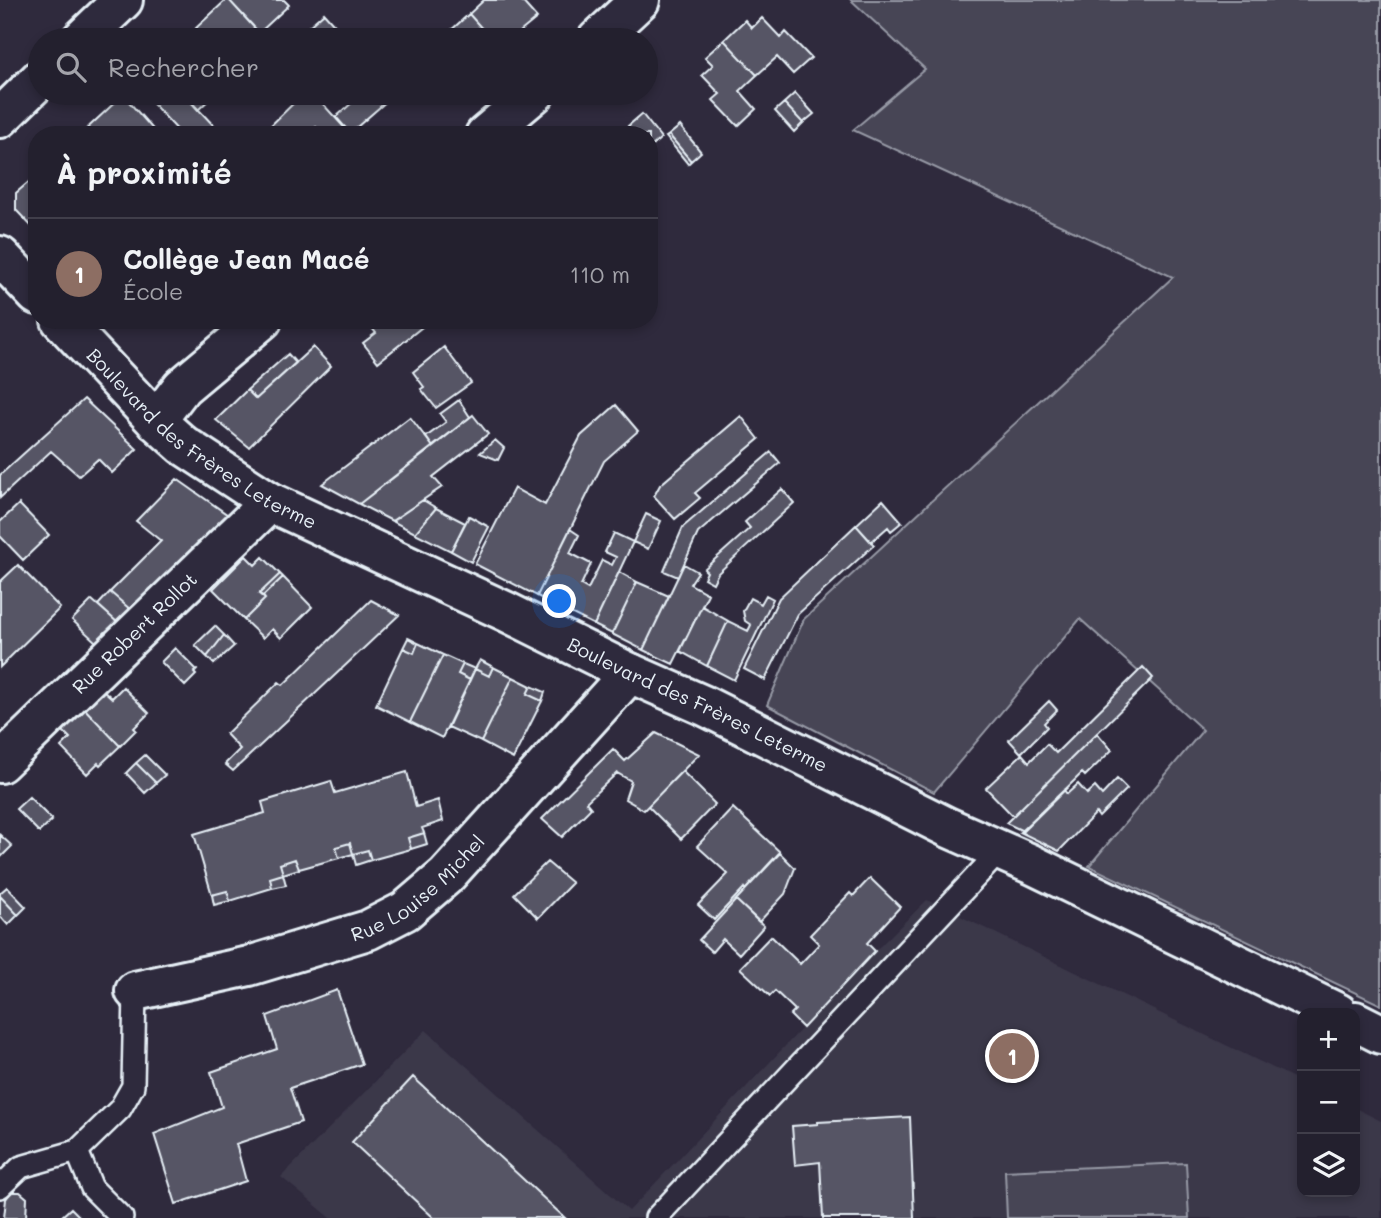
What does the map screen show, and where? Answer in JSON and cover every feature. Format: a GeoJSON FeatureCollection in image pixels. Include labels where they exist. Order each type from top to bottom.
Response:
{"type":"FeatureCollection","features":[{"type":"Feature","properties":{"kind":"street"},"geometry":{"type":"LineString","coordinates":[[94,28],[123,0]]}},
{"type":"Feature","properties":{"kind":"street"},"geometry":{"type":"LineString","coordinates":[[610,28],[640,0]]}},
{"type":"Feature","properties":{"kind":"street"},"geometry":{"type":"LineString","coordinates":[[0,118],[28,91]]}},
{"type":"Feature","properties":{"kind":"street"},"geometry":{"type":"LineString","coordinates":[[496,126],[521,105]]}},
{"type":"Feature","properties":{"kind":"street"},"geometry":{"type":"LineString","coordinates":[[0,256],[28,286]]}},
{"type":"Feature","properties":{"kind":"street","name":"Boulevard des Frères Leterme"},"geometry":{"type":"LineString","coordinates":[[69,329],[156,421],[183,445],[270,502],[705,706],[947,827],[1044,870],[1328,1008]]}},
{"type":"Feature","properties":{"kind":"street"},"geometry":{"type":"LineString","coordinates":[[156,421],[182,387],[251,329]]}},
{"type":"Feature","properties":{"kind":"street","name":"Rue Robert Rollot"},"geometry":{"type":"LineString","coordinates":[[0,763],[270,502]]}},
{"type":"Feature","properties":{"kind":"street","name":"Rue Louise Michel"},"geometry":{"type":"LineString","coordinates":[[135,991],[262,962],[368,930],[405,911],[446,876],[631,673]]}},
{"type":"Feature","properties":{"kind":"street"},"geometry":{"type":"LineString","coordinates":[[1360,1024],[1381,1034]]}},
{"type":"Feature","properties":{"kind":"lane"},"geometry":{"type":"LineString","coordinates":[[656,1218],[1000,851]]}},
{"type":"Feature","properties":{"kind":"lane"},"geometry":{"type":"LineString","coordinates":[[0,1187],[21,1167],[77,1151],[120,1109],[133,1087],[135,991]]}},
{"type":"Feature","properties":{"kind":"lane"},"geometry":{"type":"LineString","coordinates":[[77,1151],[92,1188],[122,1218]]}},
{"type":"Feature","properties":{"kind":"shaded area"},"geometry":{"type":"Polygon","coordinates":[[[851,0],[1381,0],[1381,1005],[1089,866],[1203,730],[1080,619],[934,792],[767,705],[804,619],[1173,277],[853,130],[925,69],[851,0]]]}},
{"type":"Feature","properties":{"kind":"shaded area"},"geometry":{"type":"Polygon","coordinates":[[[927,900],[1297,1080],[1297,1197],[1360,1197],[1360,1110],[1381,1121],[1381,1218],[331,1218],[281,1177],[426,1030],[629,1211],[875,951],[927,900]]]}},
{"type":"Feature","properties":{"kind":"shaded area"},"geometry":{"type":"Polygon","coordinates":[[[1186,1163],[1189,1218],[1007,1218],[1005,1171],[1186,1163]]]}},
{"type":"Feature","properties":{"kind":"building"},"geometry":{"type":"Polygon","coordinates":[[[229,0],[255,28],[196,28],[229,0]]]}},
{"type":"Feature","properties":{"kind":"building"},"geometry":{"type":"Polygon","coordinates":[[[229,0],[284,0],[289,5],[264,28],[254,28],[229,0]]]}},
{"type":"Feature","properties":{"kind":"building"},"geometry":{"type":"Polygon","coordinates":[[[484,0],[521,0],[537,18],[525,28],[481,28],[469,14],[484,0]]]}},
{"type":"Feature","properties":{"kind":"building"},"geometry":{"type":"Polygon","coordinates":[[[324,13],[337,28],[309,28],[324,13]]]}},
{"type":"Feature","properties":{"kind":"building"},"geometry":{"type":"Polygon","coordinates":[[[469,14],[481,28],[454,28],[469,14]]]}},
{"type":"Feature","properties":{"kind":"building"},"geometry":{"type":"Polygon","coordinates":[[[762,18],[781,38],[786,32],[811,58],[793,74],[777,57],[757,75],[724,40],[745,20],[752,28],[762,18]]]}},
{"type":"Feature","properties":{"kind":"building"},"geometry":{"type":"Polygon","coordinates":[[[724,40],[757,75],[740,91],[756,109],[738,126],[713,100],[720,94],[702,75],[713,65],[705,57],[724,40]]]}},
{"type":"Feature","properties":{"kind":"building"},"geometry":{"type":"Polygon","coordinates":[[[795,93],[814,114],[803,123],[784,103],[795,93]]]}},
{"type":"Feature","properties":{"kind":"building"},"geometry":{"type":"Polygon","coordinates":[[[784,103],[803,123],[794,132],[775,111],[784,103]]]}},
{"type":"Feature","properties":{"kind":"building"},"geometry":{"type":"Polygon","coordinates":[[[112,105],[132,105],[150,126],[90,126],[112,105]]]}},
{"type":"Feature","properties":{"kind":"building"},"geometry":{"type":"Polygon","coordinates":[[[154,105],[194,105],[214,126],[174,126],[154,105]]]}},
{"type":"Feature","properties":{"kind":"building"},"geometry":{"type":"Polygon","coordinates":[[[292,105],[324,105],[343,126],[270,126],[292,105]]]}},
{"type":"Feature","properties":{"kind":"building"},"geometry":{"type":"Polygon","coordinates":[[[350,105],[382,105],[358,126],[344,126],[336,117],[350,105]]]}},
{"type":"Feature","properties":{"kind":"building"},"geometry":{"type":"Polygon","coordinates":[[[642,114],[652,126],[628,126],[642,114]]]}},
{"type":"Feature","properties":{"kind":"building"},"geometry":{"type":"Polygon","coordinates":[[[680,126],[701,152],[691,161],[669,135],[680,126]]]}},
{"type":"Feature","properties":{"kind":"building"},"geometry":{"type":"Polygon","coordinates":[[[669,135],[691,161],[688,164],[666,137],[669,135]]]}},
{"type":"Feature","properties":{"kind":"building"},"geometry":{"type":"Polygon","coordinates":[[[28,183],[28,223],[16,210],[16,193],[28,183]]]}},
{"type":"Feature","properties":{"kind":"building"},"geometry":{"type":"Polygon","coordinates":[[[373,329],[419,329],[378,362],[363,343],[376,333],[373,329]]]}},
{"type":"Feature","properties":{"kind":"building"},"geometry":{"type":"Polygon","coordinates":[[[313,347],[331,366],[249,447],[216,420],[247,390],[256,399],[313,347]]]}},
{"type":"Feature","properties":{"kind":"building"},"geometry":{"type":"Polygon","coordinates":[[[444,347],[471,383],[436,408],[421,389],[424,387],[413,372],[444,347]]]}},
{"type":"Feature","properties":{"kind":"building"},"geometry":{"type":"Polygon","coordinates":[[[288,354],[296,363],[256,399],[247,390],[288,354]]]}},
{"type":"Feature","properties":{"kind":"building"},"geometry":{"type":"Polygon","coordinates":[[[84,399],[137,449],[112,473],[98,459],[79,476],[51,451],[0,498],[0,475],[84,399]]]}},
{"type":"Feature","properties":{"kind":"building"},"geometry":{"type":"Polygon","coordinates":[[[459,400],[470,417],[433,447],[426,437],[446,422],[440,414],[459,400]]]}},
{"type":"Feature","properties":{"kind":"building"},"geometry":{"type":"Polygon","coordinates":[[[616,405],[638,431],[604,461],[537,596],[475,564],[514,488],[545,505],[581,436],[616,405]]]}},
{"type":"Feature","properties":{"kind":"building"},"geometry":{"type":"Polygon","coordinates":[[[473,415],[488,434],[433,477],[442,487],[392,521],[359,504],[473,415]]]}},
{"type":"Feature","properties":{"kind":"building"},"geometry":{"type":"Polygon","coordinates":[[[741,416],[759,439],[695,493],[700,498],[675,519],[654,496],[660,485],[741,416]]]}},
{"type":"Feature","properties":{"kind":"building"},"geometry":{"type":"Polygon","coordinates":[[[410,417],[433,447],[359,504],[322,484],[410,417]]]}},
{"type":"Feature","properties":{"kind":"building"},"geometry":{"type":"Polygon","coordinates":[[[495,440],[504,448],[498,460],[480,453],[495,440]]]}},
{"type":"Feature","properties":{"kind":"building"},"geometry":{"type":"Polygon","coordinates":[[[771,452],[780,463],[698,533],[678,577],[664,571],[683,527],[771,452]]]}},
{"type":"Feature","properties":{"kind":"building"},"geometry":{"type":"Polygon","coordinates":[[[177,479],[228,515],[131,610],[110,592],[161,541],[136,521],[177,479]]]}},
{"type":"Feature","properties":{"kind":"building"},"geometry":{"type":"Polygon","coordinates":[[[782,489],[794,503],[718,573],[713,583],[704,578],[707,572],[704,569],[750,528],[745,522],[782,489]]]}},
{"type":"Feature","properties":{"kind":"building"},"geometry":{"type":"Polygon","coordinates":[[[423,500],[436,508],[415,533],[392,521],[423,500]]]}},
{"type":"Feature","properties":{"kind":"building"},"geometry":{"type":"Polygon","coordinates":[[[883,500],[902,522],[891,531],[888,527],[871,542],[856,525],[883,500]]]}},
{"type":"Feature","properties":{"kind":"building"},"geometry":{"type":"Polygon","coordinates":[[[19,504],[49,535],[23,560],[0,536],[0,522],[19,504]]]}},
{"type":"Feature","properties":{"kind":"building"},"geometry":{"type":"Polygon","coordinates":[[[436,508],[465,523],[451,551],[415,533],[436,508]]]}},
{"type":"Feature","properties":{"kind":"building"},"geometry":{"type":"Polygon","coordinates":[[[646,514],[661,521],[648,549],[633,542],[646,514]]]}},
{"type":"Feature","properties":{"kind":"building"},"geometry":{"type":"Polygon","coordinates":[[[469,516],[489,527],[471,562],[451,551],[469,516]]]}},
{"type":"Feature","properties":{"kind":"building"},"geometry":{"type":"Polygon","coordinates":[[[856,525],[874,545],[798,614],[765,680],[744,669],[779,598],[856,525]]]}},
{"type":"Feature","properties":{"kind":"building"},"geometry":{"type":"Polygon","coordinates":[[[570,529],[579,535],[570,553],[591,564],[581,585],[588,589],[602,560],[612,565],[616,557],[605,552],[614,533],[633,542],[594,625],[537,596],[570,529]]]}},
{"type":"Feature","properties":{"kind":"building"},"geometry":{"type":"Polygon","coordinates":[[[246,556],[255,565],[263,557],[280,574],[259,594],[265,599],[244,620],[213,589],[246,556]]]}},
{"type":"Feature","properties":{"kind":"building"},"geometry":{"type":"Polygon","coordinates":[[[684,564],[698,572],[690,584],[708,594],[673,664],[643,650],[684,564]]]}},
{"type":"Feature","properties":{"kind":"building"},"geometry":{"type":"Polygon","coordinates":[[[18,565],[60,608],[0,667],[0,582],[18,565]]]}},
{"type":"Feature","properties":{"kind":"building"},"geometry":{"type":"Polygon","coordinates":[[[619,572],[637,582],[612,634],[594,625],[619,572]]]}},
{"type":"Feature","properties":{"kind":"building"},"geometry":{"type":"Polygon","coordinates":[[[280,574],[283,577],[263,596],[259,594],[280,574]]]}},
{"type":"Feature","properties":{"kind":"building"},"geometry":{"type":"Polygon","coordinates":[[[283,577],[312,607],[281,638],[272,629],[263,638],[244,620],[283,577]]]}},
{"type":"Feature","properties":{"kind":"building"},"geometry":{"type":"Polygon","coordinates":[[[637,582],[669,596],[643,650],[612,634],[637,582]]]}},
{"type":"Feature","properties":{"kind":"building"},"geometry":{"type":"Polygon","coordinates":[[[110,592],[131,610],[118,623],[98,605],[110,592]]]}},
{"type":"Feature","properties":{"kind":"building"},"geometry":{"type":"Polygon","coordinates":[[[766,595],[773,599],[734,680],[707,666],[728,621],[748,631],[751,625],[745,621],[743,611],[750,598],[761,604],[766,595]]]}},
{"type":"Feature","properties":{"kind":"building"},"geometry":{"type":"Polygon","coordinates":[[[92,600],[118,623],[97,643],[72,620],[92,600]]]}},
{"type":"Feature","properties":{"kind":"building"},"geometry":{"type":"Polygon","coordinates":[[[371,600],[399,615],[233,771],[225,764],[240,749],[226,734],[279,682],[283,685],[371,600]]]}},
{"type":"Feature","properties":{"kind":"building"},"geometry":{"type":"Polygon","coordinates":[[[702,606],[728,621],[707,666],[680,651],[702,606]]]}},
{"type":"Feature","properties":{"kind":"building"},"geometry":{"type":"Polygon","coordinates":[[[215,626],[224,635],[207,657],[195,645],[215,626]]]}},
{"type":"Feature","properties":{"kind":"building"},"geometry":{"type":"Polygon","coordinates":[[[224,635],[234,646],[214,664],[207,657],[224,635]]]}},
{"type":"Feature","properties":{"kind":"building"},"geometry":{"type":"Polygon","coordinates":[[[408,638],[418,643],[414,653],[403,648],[408,638]]]}},
{"type":"Feature","properties":{"kind":"building"},"geometry":{"type":"Polygon","coordinates":[[[418,643],[443,655],[410,722],[376,705],[403,648],[414,653],[418,643]]]}},
{"type":"Feature","properties":{"kind":"building"},"geometry":{"type":"Polygon","coordinates":[[[175,648],[197,670],[194,673],[196,675],[185,686],[161,662],[175,648]]]}},
{"type":"Feature","properties":{"kind":"building"},"geometry":{"type":"Polygon","coordinates":[[[443,655],[463,664],[458,674],[470,680],[442,738],[410,722],[443,655]]]}},
{"type":"Feature","properties":{"kind":"building"},"geometry":{"type":"Polygon","coordinates":[[[480,660],[493,667],[489,676],[475,669],[480,660]]]}},
{"type":"Feature","properties":{"kind":"building"},"geometry":{"type":"Polygon","coordinates":[[[463,664],[475,669],[470,680],[458,674],[463,664]]]}},
{"type":"Feature","properties":{"kind":"building"},"geometry":{"type":"Polygon","coordinates":[[[493,667],[513,677],[481,742],[448,727],[475,669],[489,676],[493,667]]]}},
{"type":"Feature","properties":{"kind":"building"},"geometry":{"type":"Polygon","coordinates":[[[1143,667],[1153,678],[1013,816],[986,788],[1022,754],[1029,762],[1047,744],[1056,753],[1143,667]]]}},
{"type":"Feature","properties":{"kind":"building"},"geometry":{"type":"Polygon","coordinates":[[[513,677],[531,686],[527,694],[542,701],[513,759],[481,742],[513,677]]]}},
{"type":"Feature","properties":{"kind":"building"},"geometry":{"type":"Polygon","coordinates":[[[531,686],[545,692],[542,701],[527,694],[531,686]]]}},
{"type":"Feature","properties":{"kind":"building"},"geometry":{"type":"Polygon","coordinates":[[[123,687],[149,713],[120,746],[83,707],[102,689],[112,698],[123,687]]]}},
{"type":"Feature","properties":{"kind":"building"},"geometry":{"type":"Polygon","coordinates":[[[1049,701],[1057,710],[1044,723],[1047,727],[1021,753],[1009,740],[1049,701]]]}},
{"type":"Feature","properties":{"kind":"building"},"geometry":{"type":"Polygon","coordinates":[[[83,707],[120,746],[87,774],[61,747],[70,738],[61,729],[83,707]]]}},
{"type":"Feature","properties":{"kind":"building"},"geometry":{"type":"Polygon","coordinates":[[[656,733],[699,754],[644,810],[625,799],[631,781],[617,773],[586,802],[591,808],[562,837],[542,819],[613,749],[625,761],[656,733]]]}},
{"type":"Feature","properties":{"kind":"building"},"geometry":{"type":"Polygon","coordinates":[[[1097,733],[1112,750],[1085,776],[1082,773],[1023,831],[1006,823],[1097,733]]]}},
{"type":"Feature","properties":{"kind":"building"},"geometry":{"type":"Polygon","coordinates":[[[145,755],[165,775],[156,783],[136,763],[145,755]]]}},
{"type":"Feature","properties":{"kind":"building"},"geometry":{"type":"Polygon","coordinates":[[[136,763],[156,783],[145,793],[126,773],[136,763]]]}},
{"type":"Feature","properties":{"kind":"building"},"geometry":{"type":"Polygon","coordinates":[[[682,771],[715,804],[681,839],[648,806],[682,771]]]}},
{"type":"Feature","properties":{"kind":"building"},"geometry":{"type":"Polygon","coordinates":[[[407,772],[416,807],[438,800],[443,821],[422,828],[424,833],[408,838],[411,849],[371,860],[368,850],[353,854],[350,843],[336,847],[339,858],[299,869],[295,859],[280,864],[283,874],[270,878],[272,888],[230,901],[227,891],[212,895],[194,834],[265,813],[262,802],[331,781],[335,793],[407,772]]]}},
{"type":"Feature","properties":{"kind":"building"},"geometry":{"type":"Polygon","coordinates":[[[1117,779],[1127,789],[1099,817],[1096,813],[1059,851],[1020,832],[1064,790],[1067,794],[1078,784],[1087,794],[1095,787],[1102,795],[1117,779]]]}},
{"type":"Feature","properties":{"kind":"building"},"geometry":{"type":"Polygon","coordinates":[[[29,797],[52,820],[39,832],[16,809],[29,797]]]}},
{"type":"Feature","properties":{"kind":"building"},"geometry":{"type":"Polygon","coordinates":[[[733,808],[780,852],[714,920],[698,905],[728,874],[697,846],[733,808]]]}},
{"type":"Feature","properties":{"kind":"building"},"geometry":{"type":"Polygon","coordinates":[[[424,833],[427,844],[411,849],[408,838],[424,833]]]}},
{"type":"Feature","properties":{"kind":"building"},"geometry":{"type":"Polygon","coordinates":[[[0,835],[12,846],[0,858],[0,835]]]}},
{"type":"Feature","properties":{"kind":"building"},"geometry":{"type":"Polygon","coordinates":[[[350,843],[353,854],[339,858],[336,847],[350,843]]]}},
{"type":"Feature","properties":{"kind":"building"},"geometry":{"type":"Polygon","coordinates":[[[368,850],[371,860],[356,865],[353,854],[368,850]]]}},
{"type":"Feature","properties":{"kind":"building"},"geometry":{"type":"Polygon","coordinates":[[[780,853],[795,868],[785,894],[759,922],[736,900],[780,853]]]}},
{"type":"Feature","properties":{"kind":"building"},"geometry":{"type":"Polygon","coordinates":[[[295,859],[299,869],[283,874],[280,864],[295,859]]]}},
{"type":"Feature","properties":{"kind":"building"},"geometry":{"type":"Polygon","coordinates":[[[547,862],[572,883],[538,918],[514,894],[547,862]]]}},
{"type":"Feature","properties":{"kind":"building"},"geometry":{"type":"Polygon","coordinates":[[[283,874],[286,885],[272,888],[270,878],[283,874]]]}},
{"type":"Feature","properties":{"kind":"building"},"geometry":{"type":"Polygon","coordinates":[[[870,878],[900,907],[867,943],[875,951],[803,1028],[790,1015],[795,1010],[775,991],[770,996],[740,968],[771,936],[800,964],[819,944],[810,935],[850,893],[853,896],[870,878]]]}},
{"type":"Feature","properties":{"kind":"building"},"geometry":{"type":"Polygon","coordinates":[[[7,887],[26,907],[18,915],[0,896],[7,887]]]}},
{"type":"Feature","properties":{"kind":"building"},"geometry":{"type":"Polygon","coordinates":[[[227,891],[230,901],[214,905],[212,895],[227,891]]]}},
{"type":"Feature","properties":{"kind":"building"},"geometry":{"type":"Polygon","coordinates":[[[0,896],[18,915],[8,925],[0,916],[0,896]]]}},
{"type":"Feature","properties":{"kind":"building"},"geometry":{"type":"Polygon","coordinates":[[[736,900],[764,926],[739,954],[723,939],[712,952],[699,940],[736,900]]]}},
{"type":"Feature","properties":{"kind":"building"},"geometry":{"type":"Polygon","coordinates":[[[337,990],[362,1064],[290,1088],[301,1122],[236,1144],[246,1181],[176,1204],[154,1134],[222,1107],[211,1072],[277,1049],[267,1016],[337,990]]]}},
{"type":"Feature","properties":{"kind":"building"},"geometry":{"type":"Polygon","coordinates":[[[413,1077],[565,1218],[434,1218],[352,1142],[413,1077]]]}},
{"type":"Feature","properties":{"kind":"building"},"geometry":{"type":"Polygon","coordinates":[[[910,1117],[914,1218],[823,1218],[820,1162],[795,1165],[792,1126],[910,1117]]]}},
{"type":"Feature","properties":{"kind":"building"},"geometry":{"type":"Polygon","coordinates":[[[11,1192],[20,1192],[27,1198],[26,1218],[4,1218],[6,1199],[11,1192]]]}},
{"type":"Feature","properties":{"kind":"building"},"geometry":{"type":"Polygon","coordinates":[[[71,1208],[81,1218],[60,1218],[71,1208]]]}},
{"type":"Feature","properties":{"kind":"place","name":"Collège Jean Macé"},"geometry":{"type":"Point","coordinates":[1012,1056]}}]}
